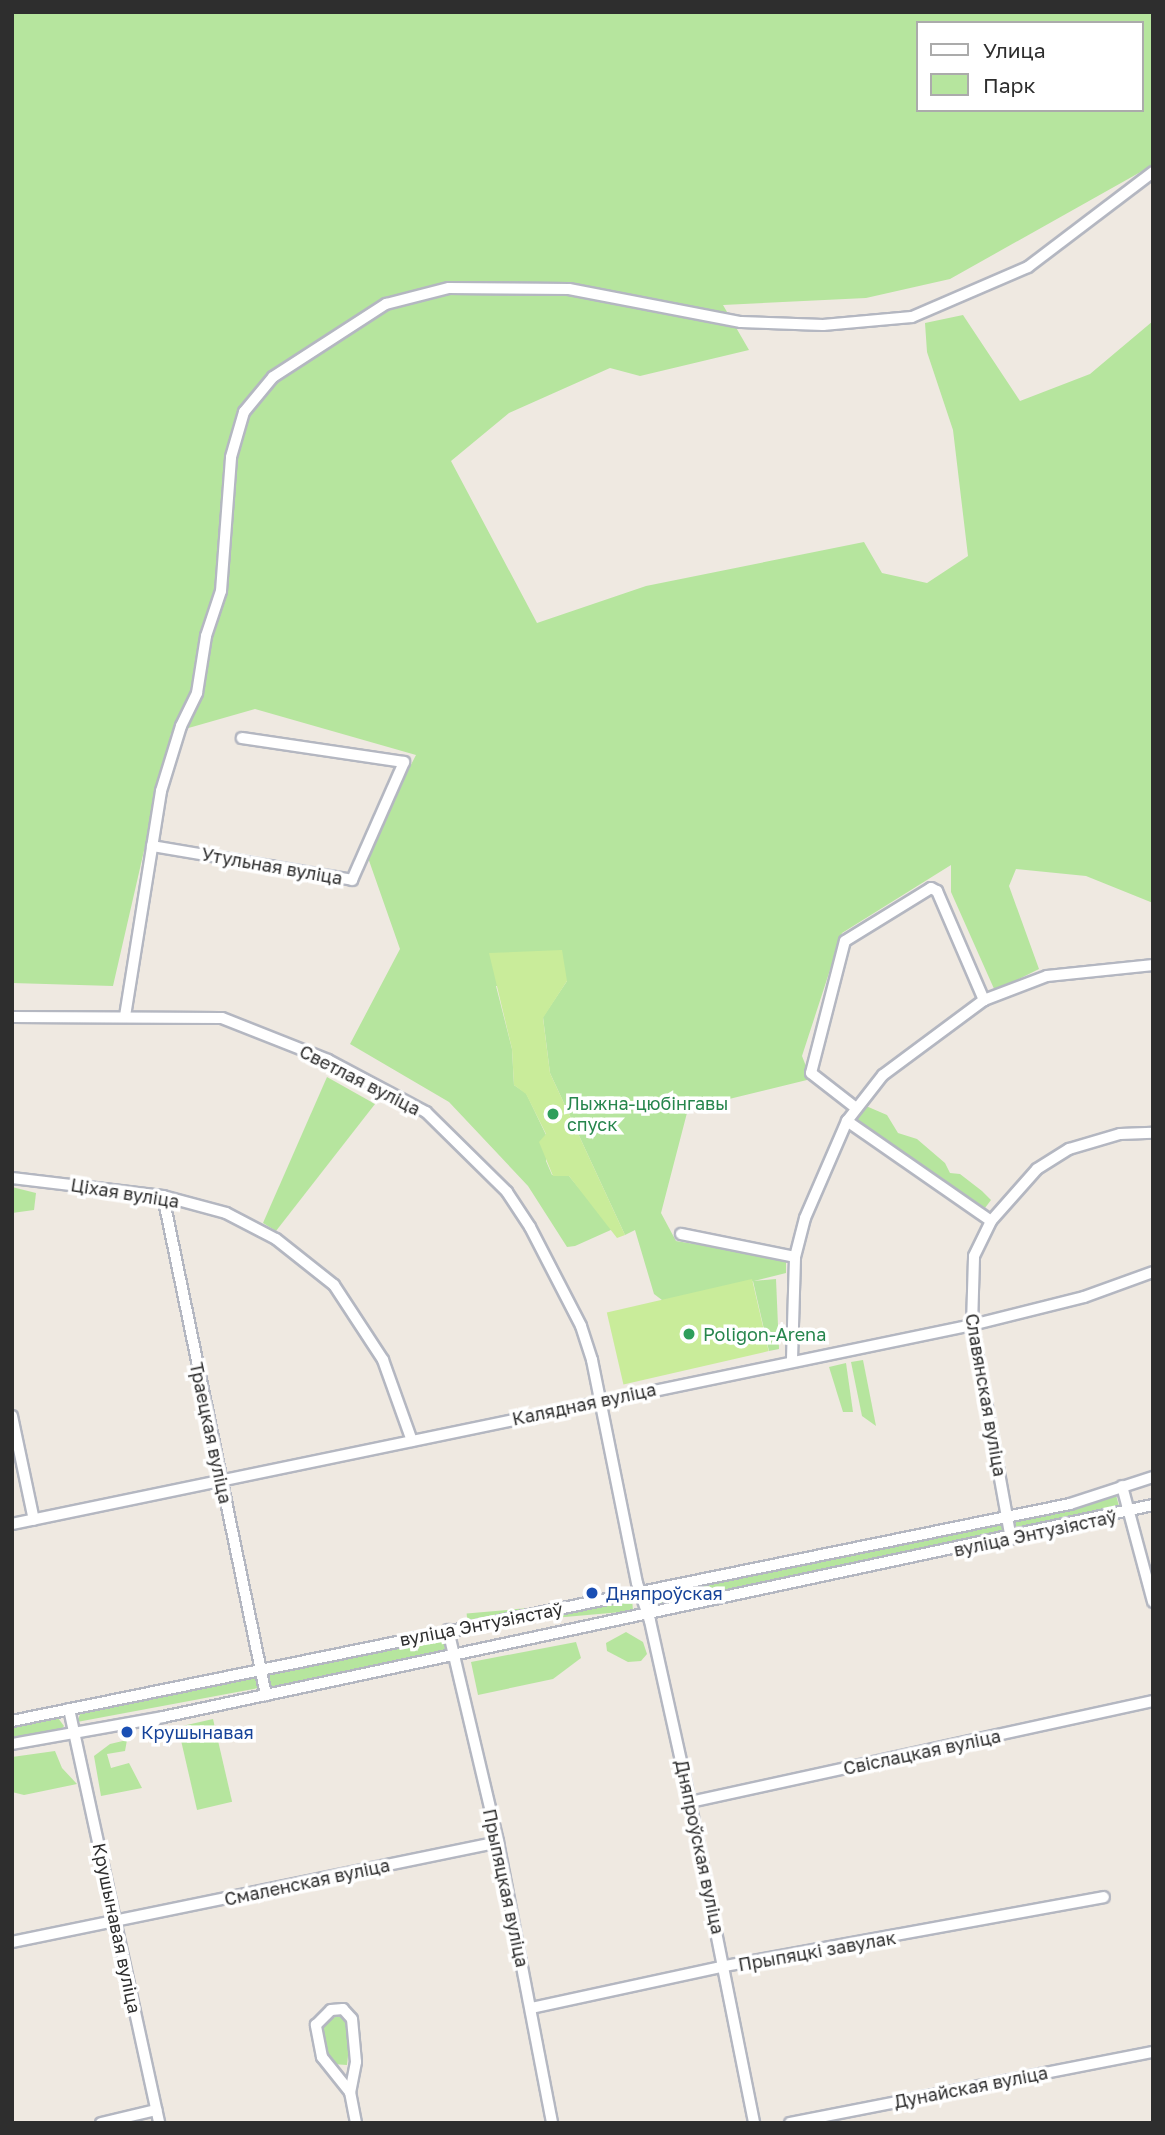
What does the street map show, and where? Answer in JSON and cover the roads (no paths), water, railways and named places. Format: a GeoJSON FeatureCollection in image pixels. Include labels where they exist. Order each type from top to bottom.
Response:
{"type":"FeatureCollection","features":[{"type":"Feature","properties":{"kind":"street"},"geometry":{"type":"LineString","coordinates":[[125,1016],[152,846],[181,726],[197,693],[206,636],[220,591],[231,457],[244,412],[256,393],[326,339],[386,304],[449,288],[569,289],[741,323],[822,325],[912,317],[1028,267],[1153,172]]}},
{"type":"Feature","properties":{"kind":"street","name":"Утульная вуліца"},"geometry":{"type":"LineString","coordinates":[[152,846],[352,880],[404,762],[242,738]]}},
{"type":"Feature","properties":{"kind":"street"},"geometry":{"type":"LineString","coordinates":[[856,1108],[811,1073],[845,941],[925,891],[937,891],[984,1000]]}},
{"type":"Feature","properties":{"kind":"street"},"geometry":{"type":"LineString","coordinates":[[792,1359],[795,1256],[805,1218],[847,1121],[883,1075],[984,1000],[1047,976],[1153,965]]}},
{"type":"Feature","properties":{"kind":"street","name":"Светлая вуліца"},"geometry":{"type":"LineString","coordinates":[[12,1017],[222,1018],[328,1060],[426,1112],[507,1192],[530,1227],[581,1326],[600,1401],[640,1591]]}},
{"type":"Feature","properties":{"kind":"street"},"geometry":{"type":"LineString","coordinates":[[847,1121],[991,1221]]}},
{"type":"Feature","properties":{"kind":"street","name":"Славянская вуліца"},"geometry":{"type":"LineString","coordinates":[[1011,1539],[972,1325],[974,1256],[991,1221],[1037,1168],[1069,1149],[1120,1134],[1153,1133]]}},
{"type":"Feature","properties":{"kind":"street","name":"Ціхая вуліца"},"geometry":{"type":"LineString","coordinates":[[12,1178],[163,1196],[226,1213],[267,1234],[334,1285],[383,1360],[412,1441]]}},
{"type":"Feature","properties":{"kind":"street","name":"Траецкая вуліца"},"geometry":{"type":"LineString","coordinates":[[163,1196],[266,1695]]}},
{"type":"Feature","properties":{"kind":"street"},"geometry":{"type":"LineString","coordinates":[[681,1234],[795,1256]]}},
{"type":"Feature","properties":{"kind":"street","name":"Калядная вуліца"},"geometry":{"type":"LineString","coordinates":[[12,1524],[221,1483],[792,1359],[972,1325],[1084,1297],[1153,1272]]}},
{"type":"Feature","properties":{"kind":"street"},"geometry":{"type":"LineString","coordinates":[[12,1416],[34,1520]]}},
{"type":"Feature","properties":{"kind":"street","name":"вуліца Энтузіястаў"},"geometry":{"type":"LineString","coordinates":[[12,1721],[1070,1503],[1153,1478]]}},
{"type":"Feature","properties":{"kind":"street"},"geometry":{"type":"LineString","coordinates":[[1122,1486],[1153,1602]]}},
{"type":"Feature","properties":{"kind":"street","name":"вуліца Энтузіястаў"},"geometry":{"type":"LineString","coordinates":[[12,1744],[266,1695],[1011,1539],[1130,1513],[1153,1505]]}},
{"type":"Feature","properties":{"kind":"street","name":"Дняпроўская вуліца"},"geometry":{"type":"LineString","coordinates":[[640,1591],[648,1613],[691,1802],[754,2123]]}},
{"type":"Feature","properties":{"kind":"street","name":"Прыпяцкая вуліца"},"geometry":{"type":"LineString","coordinates":[[448,1630],[498,1842],[552,2123]]}},
{"type":"Feature","properties":{"kind":"street","name":"Свіслацкая вуліца"},"geometry":{"type":"LineString","coordinates":[[691,1802],[1153,1701]]}},
{"type":"Feature","properties":{"kind":"street","name":"Крушынавая вуліца"},"geometry":{"type":"LineString","coordinates":[[69,1709],[159,2123]]}},
{"type":"Feature","properties":{"kind":"street","name":"Смаленская вуліца"},"geometry":{"type":"LineString","coordinates":[[12,1942],[498,1842]]}},
{"type":"Feature","properties":{"kind":"street","name":"Прыпяцкі завулак"},"geometry":{"type":"LineString","coordinates":[[531,2008],[725,1966],[1104,1897]]}},
{"type":"Feature","properties":{"kind":"street"},"geometry":{"type":"LineString","coordinates":[[350,2092],[322,2057],[316,2025],[331,2010],[343,2008],[352,2019],[356,2062],[350,2092],[356,2123]]}},
{"type":"Feature","properties":{"kind":"street","name":"Дунайская вуліца"},"geometry":{"type":"LineString","coordinates":[[790,2123],[1153,2052]]}},
{"type":"Feature","properties":{"kind":"street"},"geometry":{"type":"LineString","coordinates":[[101,2123],[156,2110]]}},
{"type":"Feature","properties":{"kind":"place","name":"Лыжна-цюбінгавы спуск"},"geometry":{"type":"Point","coordinates":[553,1114]}},
{"type":"Feature","properties":{"kind":"place","name":"Poligon-Arena"},"geometry":{"type":"Point","coordinates":[689,1334]}},
{"type":"Feature","properties":{"kind":"place","name":"Дняпроўская"},"geometry":{"type":"Point","coordinates":[592,1593]}},
{"type":"Feature","properties":{"kind":"place","name":"Крушынавая"},"geometry":{"type":"Point","coordinates":[127,1732]}}]}
